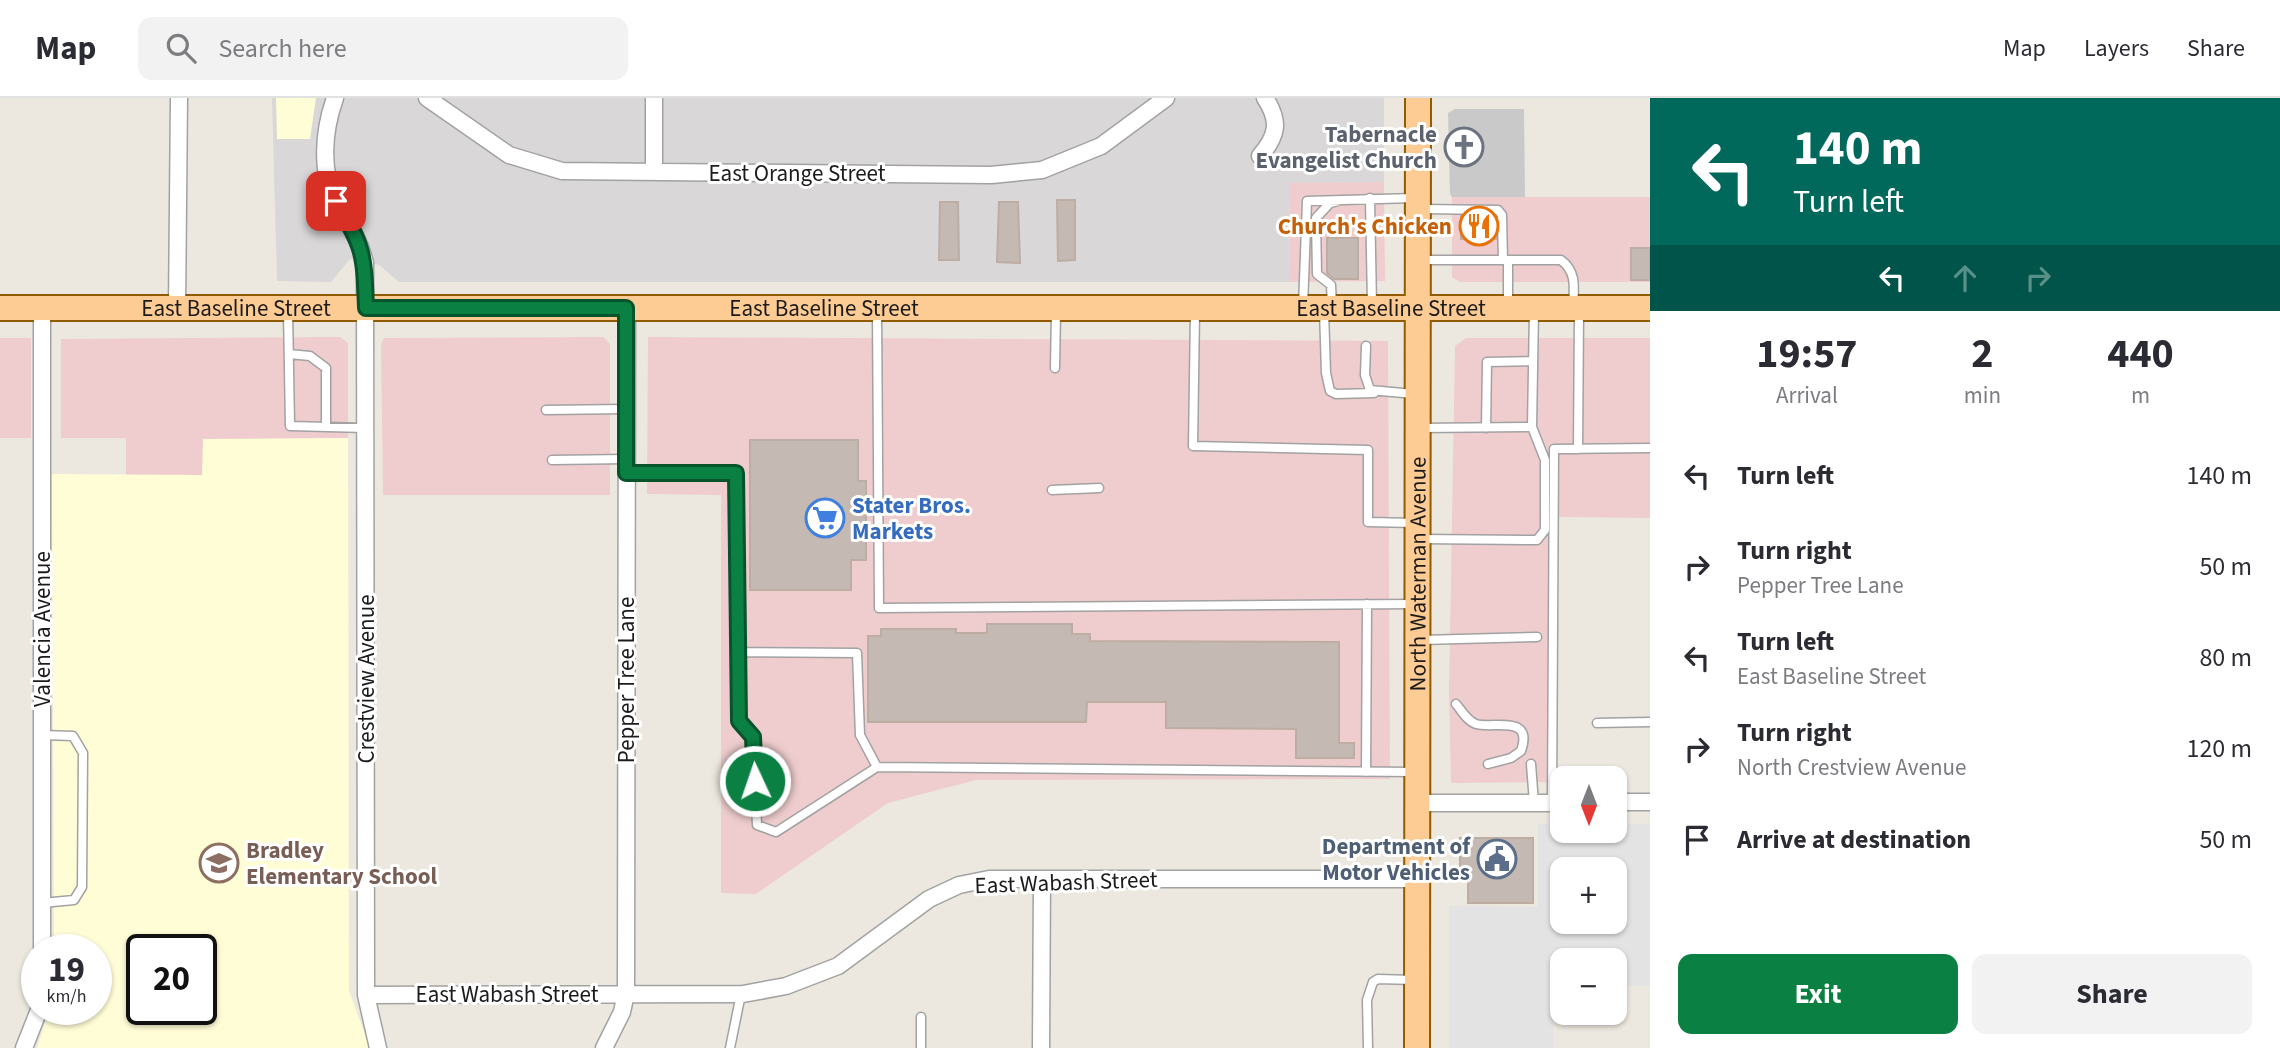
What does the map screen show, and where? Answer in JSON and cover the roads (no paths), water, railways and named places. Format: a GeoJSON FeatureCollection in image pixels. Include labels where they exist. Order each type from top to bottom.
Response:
{"type":"FeatureCollection","features":[{"type":"Feature","properties":{"kind":"main road","name":"North Waterman Avenue"},"geometry":{"type":"LineString","coordinates":[[1417,1048],[1418,98]]}},
{"type":"Feature","properties":{"kind":"main road","name":"East Baseline Street"},"geometry":{"type":"LineString","coordinates":[[0,308],[1650,308]]}},
{"type":"Feature","properties":{"kind":"street"},"geometry":{"type":"LineString","coordinates":[[177,309],[179,98]]}},
{"type":"Feature","properties":{"kind":"street","name":"Crestview Avenue"},"geometry":{"type":"LineString","coordinates":[[335,98],[326,132],[325,169],[336,201],[360,243],[365,263],[366,995],[378,1048]]}},
{"type":"Feature","properties":{"kind":"street","name":"East Orange Street"},"geometry":{"type":"LineString","coordinates":[[427,98],[509,155],[562,171],[991,175],[1042,170],[1101,146],[1166,98]]}},
{"type":"Feature","properties":{"kind":"street"},"geometry":{"type":"LineString","coordinates":[[654,98],[654,172]]}},
{"type":"Feature","properties":{"kind":"street"},"geometry":{"type":"LineString","coordinates":[[1260,156],[1272,143],[1277,130],[1276,114],[1265,98]]}},
{"type":"Feature","properties":{"kind":"street","name":"Valencia Avenue"},"geometry":{"type":"LineString","coordinates":[[42,308],[42,934]]}},
{"type":"Feature","properties":{"kind":"street","name":"Pepper Tree Lane"},"geometry":{"type":"LineString","coordinates":[[604,1048],[622,1012],[626,993],[626,308]]}},
{"type":"Feature","properties":{"kind":"street"},"geometry":{"type":"LineString","coordinates":[[1628,802],[1650,802]]}},
{"type":"Feature","properties":{"kind":"street"},"geometry":{"type":"LineString","coordinates":[[1417,803],[1550,803]]}},
{"type":"Feature","properties":{"kind":"street","name":"East Wabash Street"},"geometry":{"type":"LineString","coordinates":[[366,995],[741,993],[786,986],[838,966],[900,918],[959,886],[989,879],[1417,879]]}},
{"type":"Feature","properties":{"kind":"street"},"geometry":{"type":"LineString","coordinates":[[1041,1048],[1042,879]]}},
{"type":"Feature","properties":{"kind":"street"},"geometry":{"type":"LineString","coordinates":[[24,1048],[33,1025]]}},
{"type":"Feature","properties":{"kind":"lane"},"geometry":{"type":"LineString","coordinates":[[1320,308],[1331,285],[1317,274],[1316,218],[1330,203],[1347,198]]}},
{"type":"Feature","properties":{"kind":"lane"},"geometry":{"type":"LineString","coordinates":[[1370,198],[1372,308]]}},
{"type":"Feature","properties":{"kind":"lane"},"geometry":{"type":"LineString","coordinates":[[1417,394],[1336,394],[1330,391],[1307,201],[1370,198],[1497,210],[1502,215],[1508,308]]}},
{"type":"Feature","properties":{"kind":"lane"},"geometry":{"type":"LineString","coordinates":[[1419,260],[1562,260],[1570,267],[1574,278],[1576,308],[1578,449]]}},
{"type":"Feature","properties":{"kind":"lane"},"geometry":{"type":"LineString","coordinates":[[288,308],[290,426],[366,428]]}},
{"type":"Feature","properties":{"kind":"lane"},"geometry":{"type":"LineString","coordinates":[[877,308],[879,608],[1418,604]]}},
{"type":"Feature","properties":{"kind":"lane"},"geometry":{"type":"LineString","coordinates":[[1055,368],[1056,308]]}},
{"type":"Feature","properties":{"kind":"lane"},"geometry":{"type":"LineString","coordinates":[[1195,308],[1193,446],[1368,450],[1368,522],[1418,531],[1537,540],[1545,530],[1545,460],[1532,427],[1534,308]]}},
{"type":"Feature","properties":{"kind":"lane"},"geometry":{"type":"LineString","coordinates":[[1366,346],[1367,385],[1374,393]]}},
{"type":"Feature","properties":{"kind":"lane"},"geometry":{"type":"LineString","coordinates":[[289,354],[310,356],[326,368],[326,427]]}},
{"type":"Feature","properties":{"kind":"lane"},"geometry":{"type":"LineString","coordinates":[[1486,428],[1487,362],[1533,362]]}},
{"type":"Feature","properties":{"kind":"lane"},"geometry":{"type":"LineString","coordinates":[[546,410],[626,409]]}},
{"type":"Feature","properties":{"kind":"lane"},"geometry":{"type":"LineString","coordinates":[[1417,428],[1532,427]]}},
{"type":"Feature","properties":{"kind":"lane"},"geometry":{"type":"LineString","coordinates":[[1557,766],[1554,449],[1650,448]]}},
{"type":"Feature","properties":{"kind":"lane"},"geometry":{"type":"LineString","coordinates":[[552,460],[736,473],[739,721],[753,737],[757,825],[776,832],[877,767],[1417,772]]}},
{"type":"Feature","properties":{"kind":"lane"},"geometry":{"type":"LineString","coordinates":[[1052,490],[1099,488]]}},
{"type":"Feature","properties":{"kind":"lane"},"geometry":{"type":"LineString","coordinates":[[1366,772],[1367,604]]}},
{"type":"Feature","properties":{"kind":"lane"},"geometry":{"type":"LineString","coordinates":[[1418,640],[1537,637]]}},
{"type":"Feature","properties":{"kind":"lane"},"geometry":{"type":"LineString","coordinates":[[737,652],[858,653],[860,735],[877,767]]}},
{"type":"Feature","properties":{"kind":"lane"},"geometry":{"type":"LineString","coordinates":[[1457,704],[1466,718],[1476,724],[1510,725],[1518,728],[1523,735],[1521,751],[1511,758],[1488,764]]}},
{"type":"Feature","properties":{"kind":"lane"},"geometry":{"type":"LineString","coordinates":[[1597,723],[1650,722]]}},
{"type":"Feature","properties":{"kind":"lane"},"geometry":{"type":"LineString","coordinates":[[42,735],[73,736],[83,753],[82,887],[74,900],[42,903]]}},
{"type":"Feature","properties":{"kind":"lane"},"geometry":{"type":"LineString","coordinates":[[1531,764],[1534,803]]}},
{"type":"Feature","properties":{"kind":"lane"},"geometry":{"type":"LineString","coordinates":[[1368,1048],[1367,1000],[1373,982],[1378,979],[1417,980]]}},
{"type":"Feature","properties":{"kind":"lane"},"geometry":{"type":"LineString","coordinates":[[730,1048],[741,993]]}},
{"type":"Feature","properties":{"kind":"lane"},"geometry":{"type":"LineString","coordinates":[[921,1017],[921,1048]]}},
{"type":"Feature","properties":{"kind":"place","name":"Tabernacle Evangelist Church"},"geometry":{"type":"Point","coordinates":[1464,147]}},
{"type":"Feature","properties":{"kind":"place","name":"Church's Chicken"},"geometry":{"type":"Point","coordinates":[1479,226]}},
{"type":"Feature","properties":{"kind":"place","name":"Stater Bros. Markets"},"geometry":{"type":"Point","coordinates":[825,518]}},
{"type":"Feature","properties":{"kind":"place","name":"Department of Motor Vehicles"},"geometry":{"type":"Point","coordinates":[1497,859]}},
{"type":"Feature","properties":{"kind":"place","name":"Bradley Elementary School"},"geometry":{"type":"Point","coordinates":[219,863]}}]}
